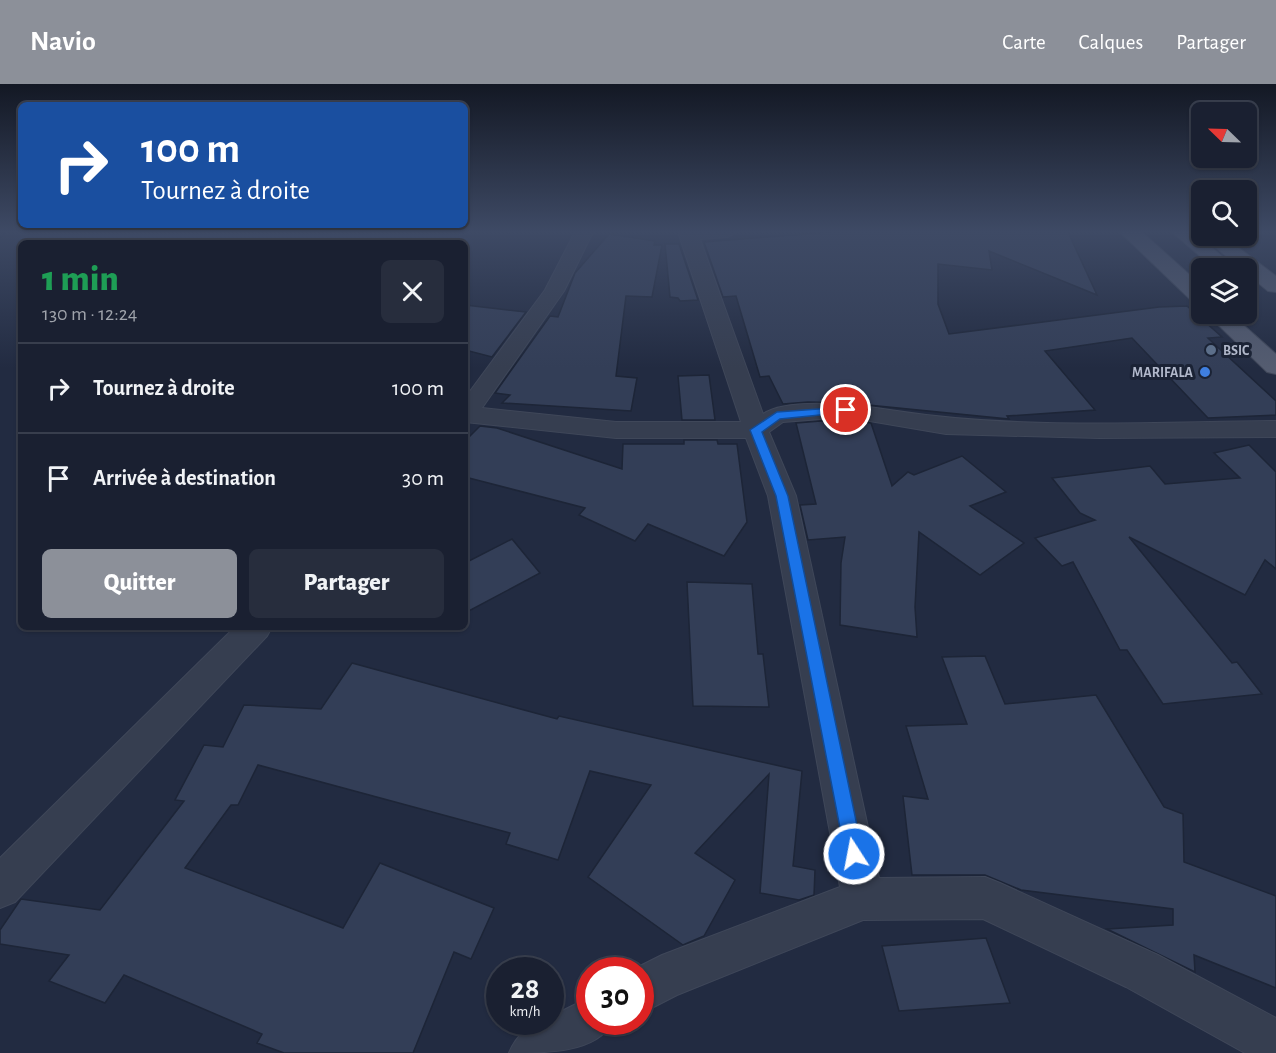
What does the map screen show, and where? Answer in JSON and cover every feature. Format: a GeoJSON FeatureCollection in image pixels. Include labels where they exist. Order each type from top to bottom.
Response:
{"type":"FeatureCollection","features":[{"type":"Feature","properties":{"kind":"main road"},"geometry":{"type":"LineString","coordinates":[[1179,277],[1191,288]]}},
{"type":"Feature","properties":{"kind":"main road"},"geometry":{"type":"LineString","coordinates":[[1254,277],[1272,295]]}},
{"type":"Feature","properties":{"kind":"main road"},"geometry":{"type":"LineString","coordinates":[[1257,290],[1272,295]]}},
{"type":"Feature","properties":{"kind":"main road"},"geometry":{"type":"LineString","coordinates":[[1257,321],[1276,337]]}},
{"type":"Feature","properties":{"kind":"main road"},"geometry":{"type":"LineString","coordinates":[[1229,324],[1276,367]]}},
{"type":"Feature","properties":{"kind":"street"},"geometry":{"type":"LineString","coordinates":[[468,412],[554,291],[561,277]]}},
{"type":"Feature","properties":{"kind":"street"},"geometry":{"type":"LineString","coordinates":[[703,277],[756,430],[782,496],[863,899]]}},
{"type":"Feature","properties":{"kind":"street"},"geometry":{"type":"LineString","coordinates":[[468,415],[616,430],[756,430],[777,415],[846,410],[946,426],[1099,430],[1276,429]]}},
{"type":"Feature","properties":{"kind":"street"},"geometry":{"type":"LineString","coordinates":[[0,887],[253,630]]}},
{"type":"Feature","properties":{"kind":"street"},"geometry":{"type":"LineString","coordinates":[[654,983],[863,899],[985,898],[1142,970],[1276,1044]]}},
{"type":"Feature","properties":{"kind":"street"},"geometry":{"type":"LineString","coordinates":[[533,1053],[576,1028]]}},
{"type":"Feature","properties":{"kind":"building"},"geometry":{"type":"Polygon","coordinates":[[[573,277],[656,277],[652,297],[626,296],[616,376],[637,378],[631,411],[502,403],[510,395],[495,393],[550,316],[558,317],[573,277]]]}},
{"type":"Feature","properties":{"kind":"building"},"geometry":{"type":"Polygon","coordinates":[[[668,277],[690,277],[698,300],[680,301],[678,298],[670,297],[668,277]]]}},
{"type":"Feature","properties":{"kind":"building"},"geometry":{"type":"Polygon","coordinates":[[[716,277],[938,277],[938,304],[949,334],[1159,307],[1187,306],[1191,310],[1191,324],[1207,324],[1222,337],[1208,338],[1276,401],[1276,415],[1208,418],[1132,338],[1045,351],[1095,410],[1007,416],[1009,419],[848,403],[783,404],[769,376],[760,377],[736,296],[723,297],[716,277]]]}},
{"type":"Feature","properties":{"kind":"building"},"geometry":{"type":"Polygon","coordinates":[[[1053,277],[1089,277],[1097,295],[1053,277]]]}},
{"type":"Feature","properties":{"kind":"building"},"geometry":{"type":"Polygon","coordinates":[[[468,305],[526,312],[492,357],[468,351],[468,305]]]}},
{"type":"Feature","properties":{"kind":"building"},"geometry":{"type":"Polygon","coordinates":[[[709,375],[715,420],[682,420],[678,376],[709,375]]]}},
{"type":"Feature","properties":{"kind":"building"},"geometry":{"type":"Polygon","coordinates":[[[846,419],[871,423],[892,486],[908,472],[914,475],[962,456],[1006,492],[970,506],[1024,543],[980,575],[919,532],[915,607],[917,637],[840,625],[841,563],[845,537],[808,540],[800,505],[816,504],[796,423],[846,419]]]}},
{"type":"Feature","properties":{"kind":"building"},"geometry":{"type":"Polygon","coordinates":[[[480,426],[497,428],[622,469],[623,444],[684,444],[684,440],[717,440],[718,444],[737,444],[747,522],[724,556],[648,524],[635,541],[579,515],[585,508],[468,478],[468,438],[480,426]]]}},
{"type":"Feature","properties":{"kind":"building"},"geometry":{"type":"Polygon","coordinates":[[[1249,445],[1276,472],[1276,569],[1265,560],[1245,595],[1129,537],[1232,663],[1237,662],[1262,694],[1163,704],[1127,650],[1120,650],[1073,562],[1062,566],[1035,538],[1095,520],[1080,513],[1052,478],[1150,466],[1165,484],[1240,478],[1214,453],[1249,445]]]}},
{"type":"Feature","properties":{"kind":"building"},"geometry":{"type":"Polygon","coordinates":[[[512,539],[540,573],[468,611],[468,561],[512,539]]]}},
{"type":"Feature","properties":{"kind":"building"},"geometry":{"type":"Polygon","coordinates":[[[687,582],[752,584],[758,654],[763,654],[769,707],[693,706],[687,582]]]}},
{"type":"Feature","properties":{"kind":"building"},"geometry":{"type":"Polygon","coordinates":[[[985,656],[1005,704],[1096,695],[1164,807],[1183,814],[1184,862],[1276,896],[1276,988],[1194,955],[1195,972],[1107,929],[1173,925],[1173,909],[1021,890],[985,875],[912,875],[903,796],[928,799],[906,726],[967,724],[942,657],[985,656]]]}},
{"type":"Feature","properties":{"kind":"building"},"geometry":{"type":"Polygon","coordinates":[[[352,663],[557,719],[559,716],[802,771],[793,866],[815,870],[814,895],[799,900],[760,893],[769,774],[695,853],[735,880],[704,936],[683,945],[588,877],[651,785],[590,771],[558,860],[506,844],[510,833],[258,765],[238,805],[231,805],[185,868],[343,928],[380,863],[494,908],[471,959],[454,952],[413,1053],[284,1053],[257,1043],[262,1034],[124,975],[105,1003],[49,981],[69,955],[0,944],[0,930],[21,899],[100,910],[184,801],[175,800],[204,745],[223,747],[244,705],[321,709],[352,663]]]}},
{"type":"Feature","properties":{"kind":"building"},"geometry":{"type":"Polygon","coordinates":[[[986,938],[1010,1003],[899,1011],[882,946],[986,938]]]}},
{"type":"Feature","properties":{"kind":"place","name":"BSIC"},"geometry":{"type":"Point","coordinates":[1211,350]}},
{"type":"Feature","properties":{"kind":"place","name":"MARIFALA"},"geometry":{"type":"Point","coordinates":[1205,372]}},
{"type":"Feature","properties":{"kind":"route"},"geometry":{"type":"LineString","coordinates":[[846,410],[777,415],[756,430],[782,496],[854,854]]}}]}
